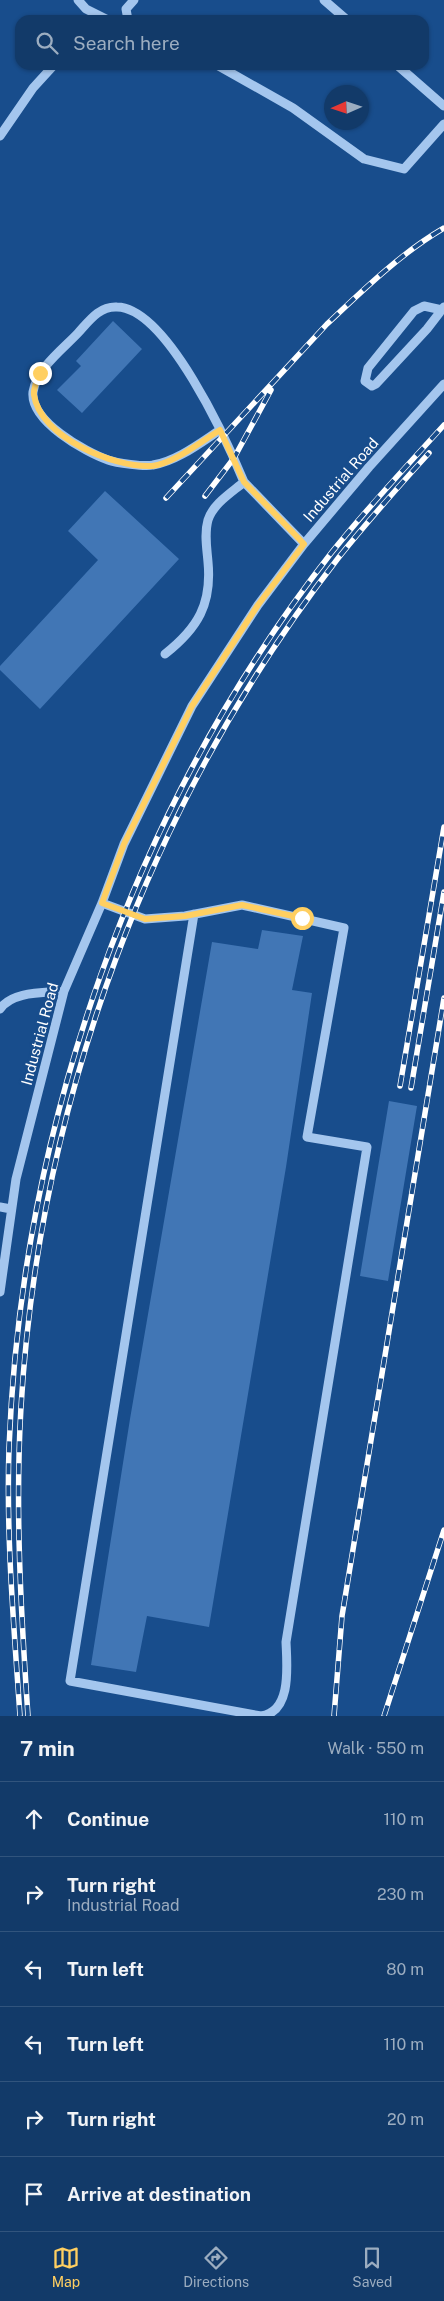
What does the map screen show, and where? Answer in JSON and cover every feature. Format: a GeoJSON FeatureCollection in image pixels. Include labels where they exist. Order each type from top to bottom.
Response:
{"type":"FeatureCollection","features":[{"type":"Feature","properties":{"kind":"street"},"geometry":{"type":"LineString","coordinates":[[78,0],[93,15]]}},
{"type":"Feature","properties":{"kind":"street"},"geometry":{"type":"LineString","coordinates":[[127,15],[126,9],[134,0]]}},
{"type":"Feature","properties":{"kind":"street"},"geometry":{"type":"LineString","coordinates":[[324,0],[341,15]]}},
{"type":"Feature","properties":{"kind":"street"},"geometry":{"type":"LineString","coordinates":[[0,136],[33,88],[49,70]]}},
{"type":"Feature","properties":{"kind":"street"},"geometry":{"type":"LineString","coordinates":[[226,70],[294,108],[364,159],[404,169],[444,124]]}},
{"type":"Feature","properties":{"kind":"street"},"geometry":{"type":"LineString","coordinates":[[404,70],[444,106]]}},
{"type":"Feature","properties":{"kind":"street"},"geometry":{"type":"LineString","coordinates":[[424,306],[443,308],[376,384],[372,386],[365,381],[368,368],[414,311],[424,306]]}},
{"type":"Feature","properties":{"kind":"street"},"geometry":{"type":"LineString","coordinates":[[220,430],[179,456],[152,466],[108,460],[56,432],[39,413],[33,394],[40,373],[98,311],[118,307],[142,315],[158,330],[204,396],[220,430],[244,482],[304,544]]}},
{"type":"Feature","properties":{"kind":"street","name":"Industrial Road"},"geometry":{"type":"LineString","coordinates":[[0,1292],[16,1179],[64,991],[102,903],[124,844],[192,706],[258,605],[304,544],[369,467],[444,384]]}},
{"type":"Feature","properties":{"kind":"street"},"geometry":{"type":"LineString","coordinates":[[166,654],[179,644],[206,606],[210,587],[206,533],[208,519],[220,501],[244,482]]}},
{"type":"Feature","properties":{"kind":"street"},"geometry":{"type":"LineString","coordinates":[[102,903],[145,919],[194,914],[242,905],[344,928],[307,1137],[367,1147],[286,1642],[287,1669],[282,1700],[277,1710],[271,1714],[261,1716],[70,1681],[194,914]]}},
{"type":"Feature","properties":{"kind":"street"},"geometry":{"type":"LineString","coordinates":[[0,1009],[10,1000],[17,998],[64,991]]}},
{"type":"Feature","properties":{"kind":"street"},"geometry":{"type":"LineString","coordinates":[[0,1207],[11,1209]]}},
{"type":"Feature","properties":{"kind":"building"},"geometry":{"type":"Polygon","coordinates":[[[113,321],[142,349],[82,413],[57,390],[81,366],[76,361],[113,321]]]}},
{"type":"Feature","properties":{"kind":"building"},"geometry":{"type":"Polygon","coordinates":[[[105,491],[179,559],[40,709],[0,670],[0,666],[98,560],[68,531],[105,491]]]}},
{"type":"Feature","properties":{"kind":"building"},"geometry":{"type":"Polygon","coordinates":[[[262,930],[303,936],[292,990],[312,993],[286,1167],[209,1627],[147,1616],[136,1672],[91,1665],[130,1419],[212,942],[258,949],[262,930]]]}},
{"type":"Feature","properties":{"kind":"building"},"geometry":{"type":"Polygon","coordinates":[[[389,1101],[417,1106],[388,1281],[360,1276],[389,1101]]]}},
{"type":"Feature","properties":{"kind":"railway"},"geometry":{"type":"LineString","coordinates":[[166,498],[327,324],[398,260],[444,228]]}},
{"type":"Feature","properties":{"kind":"railway"},"geometry":{"type":"LineString","coordinates":[[205,496],[234,458],[271,390]]}},
{"type":"Feature","properties":{"kind":"railway"},"geometry":{"type":"LineString","coordinates":[[20,1716],[11,1582],[8,1481],[18,1328],[37,1209],[64,1091],[101,975],[146,862],[200,753],[262,650],[332,552],[444,425]]}},
{"type":"Feature","properties":{"kind":"railway"},"geometry":{"type":"LineString","coordinates":[[28,1716],[21,1600],[19,1523],[21,1407],[32,1293],[52,1179],[80,1067],[116,958],[161,852],[213,749],[272,650],[339,557],[429,453]]}},
{"type":"Feature","properties":{"kind":"railway"},"geometry":{"type":"LineString","coordinates":[[400,1086],[444,827]]}},
{"type":"Feature","properties":{"kind":"railway"},"geometry":{"type":"LineString","coordinates":[[411,1088],[444,892]]}},
{"type":"Feature","properties":{"kind":"railway"},"geometry":{"type":"LineString","coordinates":[[334,1716],[342,1616],[444,998]]}},
{"type":"Feature","properties":{"kind":"railway"},"geometry":{"type":"LineString","coordinates":[[384,1716],[444,1530]]}},
{"type":"Feature","properties":{"kind":"route"},"geometry":{"type":"LineString","coordinates":[[40,373],[33,394],[39,413],[56,432],[108,460],[152,466],[179,456],[220,430],[244,482],[304,544],[258,605],[192,706],[124,844],[102,903],[145,919],[185,916],[242,905],[302,918]]}}]}
